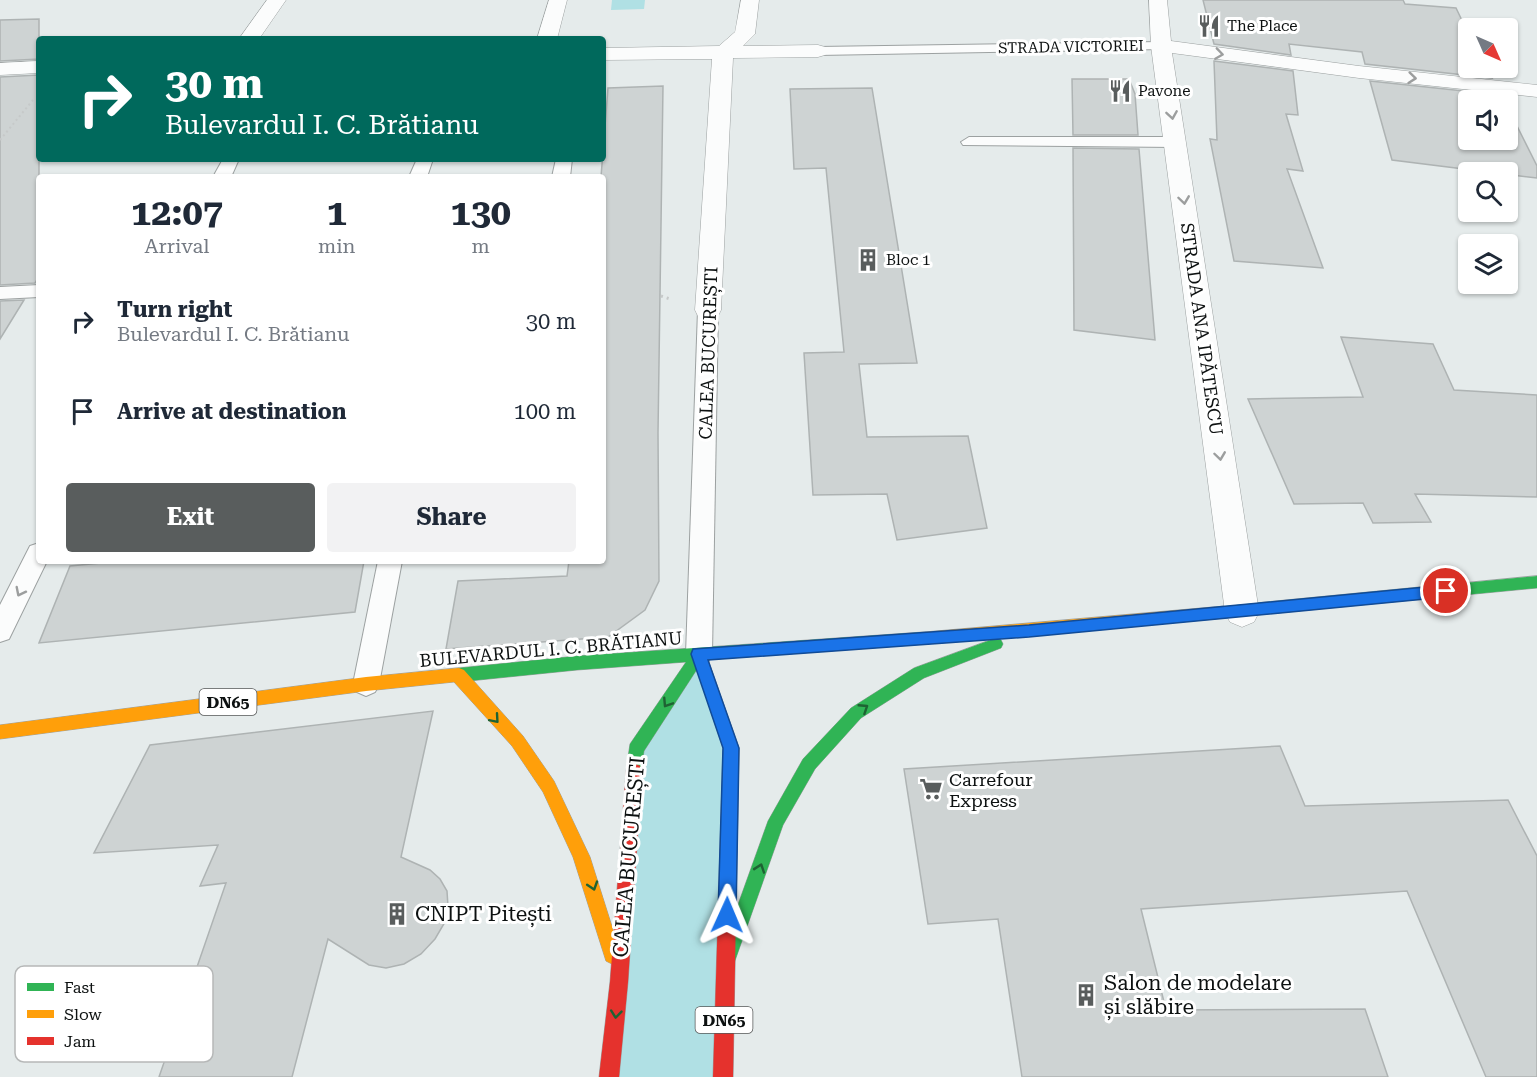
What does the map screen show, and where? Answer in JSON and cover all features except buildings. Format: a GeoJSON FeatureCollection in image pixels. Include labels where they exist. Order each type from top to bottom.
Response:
{"type":"FeatureCollection","features":[{"type":"Feature","properties":{"kind":"main road","name":"BULEVARDUL I. C. BRĂTIANU"},"geometry":{"type":"LineString","coordinates":[[0,732],[366,684],[457,675],[699,654],[1029,631],[1537,582]]}},
{"type":"Feature","properties":{"kind":"main road"},"geometry":{"type":"LineString","coordinates":[[726,963],[776,821],[809,764],[856,713],[919,673],[1029,631]]}},
{"type":"Feature","properties":{"kind":"main road","name":"CALEA BUCUREȘTI"},"geometry":{"type":"LineString","coordinates":[[699,654],[731,748],[723,1077]]}},
{"type":"Feature","properties":{"kind":"main road","name":"CALEA BUCUREȘTI"},"geometry":{"type":"LineString","coordinates":[[609,1077],[619,982],[636,749],[699,654]]}},
{"type":"Feature","properties":{"kind":"main road"},"geometry":{"type":"LineString","coordinates":[[457,675],[534,763],[572,830],[594,885],[619,982]]}},
{"type":"Feature","properties":{"kind":"street"},"geometry":{"type":"LineString","coordinates":[[251,36],[277,0]]}},
{"type":"Feature","properties":{"kind":"street"},"geometry":{"type":"LineString","coordinates":[[548,36],[558,0]]}},
{"type":"Feature","properties":{"kind":"street"},"geometry":{"type":"LineString","coordinates":[[723,53],[745,34],[750,0]]}},
{"type":"Feature","properties":{"kind":"street","name":"STRADA ANA IPĂTESCU"},"geometry":{"type":"LineString","coordinates":[[1158,0],[1161,46],[1242,612]]}},
{"type":"Feature","properties":{"kind":"street","name":"STRADA VICTORIEI"},"geometry":{"type":"LineString","coordinates":[[1161,46],[1359,72],[1537,91]]}},
{"type":"Feature","properties":{"kind":"street","name":"STRADA VICTORIEI"},"geometry":{"type":"LineString","coordinates":[[606,54],[818,51]]}},
{"type":"Feature","properties":{"kind":"street","name":"CALEA BUCUREȘTI"},"geometry":{"type":"LineString","coordinates":[[708,310],[723,53]]}},
{"type":"Feature","properties":{"kind":"street"},"geometry":{"type":"LineString","coordinates":[[0,69],[36,67]]}},
{"type":"Feature","properties":{"kind":"lane","name":"STRADA VICTORIEI"},"geometry":{"type":"LineString","coordinates":[[818,51],[1161,46]]}},
{"type":"Feature","properties":{"kind":"lane"},"geometry":{"type":"LineString","coordinates":[[969,142],[1176,142]]}},
{"type":"Feature","properties":{"kind":"lane"},"geometry":{"type":"LineString","coordinates":[[0,293],[36,291]]}},
{"type":"Feature","properties":{"kind":"lane","name":"CALEA BUCUREȘTI"},"geometry":{"type":"LineString","coordinates":[[699,654],[708,310]]}},
{"type":"Feature","properties":{"kind":"lane"},"geometry":{"type":"LineString","coordinates":[[0,631],[36,559]]}},
{"type":"Feature","properties":{"kind":"lane"},"geometry":{"type":"LineString","coordinates":[[366,684],[389,564]]}},
{"type":"Feature","properties":{"kind":"path"},"geometry":{"type":"LineString","coordinates":[[0,140],[36,96]]}},
{"type":"Feature","properties":{"kind":"shaded area"},"geometry":{"type":"Polygon","coordinates":[[[612,0],[645,0],[644,9],[611,10],[612,0]]]}},
{"type":"Feature","properties":{"kind":"shaded area"},"geometry":{"type":"Polygon","coordinates":[[[699,654],[731,748],[721,1077],[609,1077],[636,749],[699,654]]]}},
{"type":"Feature","properties":{"kind":"traffic: fast"},"geometry":{"type":"LineString","coordinates":[[1215,613],[1537,582]]}},
{"type":"Feature","properties":{"kind":"traffic: fast"},"geometry":{"type":"LineString","coordinates":[[459,675],[577,663],[926,638]]}},
{"type":"Feature","properties":{"kind":"traffic: fast"},"geometry":{"type":"LineString","coordinates":[[726,963],[776,821],[809,764],[856,713],[919,673],[996,644]]}},
{"type":"Feature","properties":{"kind":"traffic: fast"},"geometry":{"type":"LineString","coordinates":[[634,771],[636,749],[699,654]]}},
{"type":"Feature","properties":{"kind":"traffic: slow"},"geometry":{"type":"LineString","coordinates":[[926,638],[1215,613]]}},
{"type":"Feature","properties":{"kind":"traffic: slow"},"geometry":{"type":"LineString","coordinates":[[457,675],[517,741],[549,787],[572,833],[598,905],[612,955]]}},
{"type":"Feature","properties":{"kind":"traffic: slow"},"geometry":{"type":"LineString","coordinates":[[0,732],[366,684],[459,675]]}},
{"type":"Feature","properties":{"kind":"traffic: jam"},"geometry":{"type":"LineString","coordinates":[[699,654],[731,748],[723,1077]]}},
{"type":"Feature","properties":{"kind":"traffic: jam"},"geometry":{"type":"LineString","coordinates":[[609,1077],[619,982],[634,771]]}},
{"type":"Feature","properties":{"kind":"place","name":"The Place"},"geometry":{"type":"Point","coordinates":[1209,26]}},
{"type":"Feature","properties":{"kind":"place","name":"Pavone"},"geometry":{"type":"Point","coordinates":[1120,91]}},
{"type":"Feature","properties":{"kind":"place","name":"Bloc 1"},"geometry":{"type":"Point","coordinates":[868,260]}},
{"type":"Feature","properties":{"kind":"place","name":"Carrefour Express"},"geometry":{"type":"Point","coordinates":[931,789]}},
{"type":"Feature","properties":{"kind":"place","name":"CNIPT Pitești"},"geometry":{"type":"Point","coordinates":[397,914]}},
{"type":"Feature","properties":{"kind":"place","name":"Salon de modelare și slăbire"},"geometry":{"type":"Point","coordinates":[1086,995]}},
{"type":"Feature","properties":{"kind":"route"},"geometry":{"type":"LineString","coordinates":[[727,915],[731,748],[699,654],[1029,631],[1446,591]]}}]}
